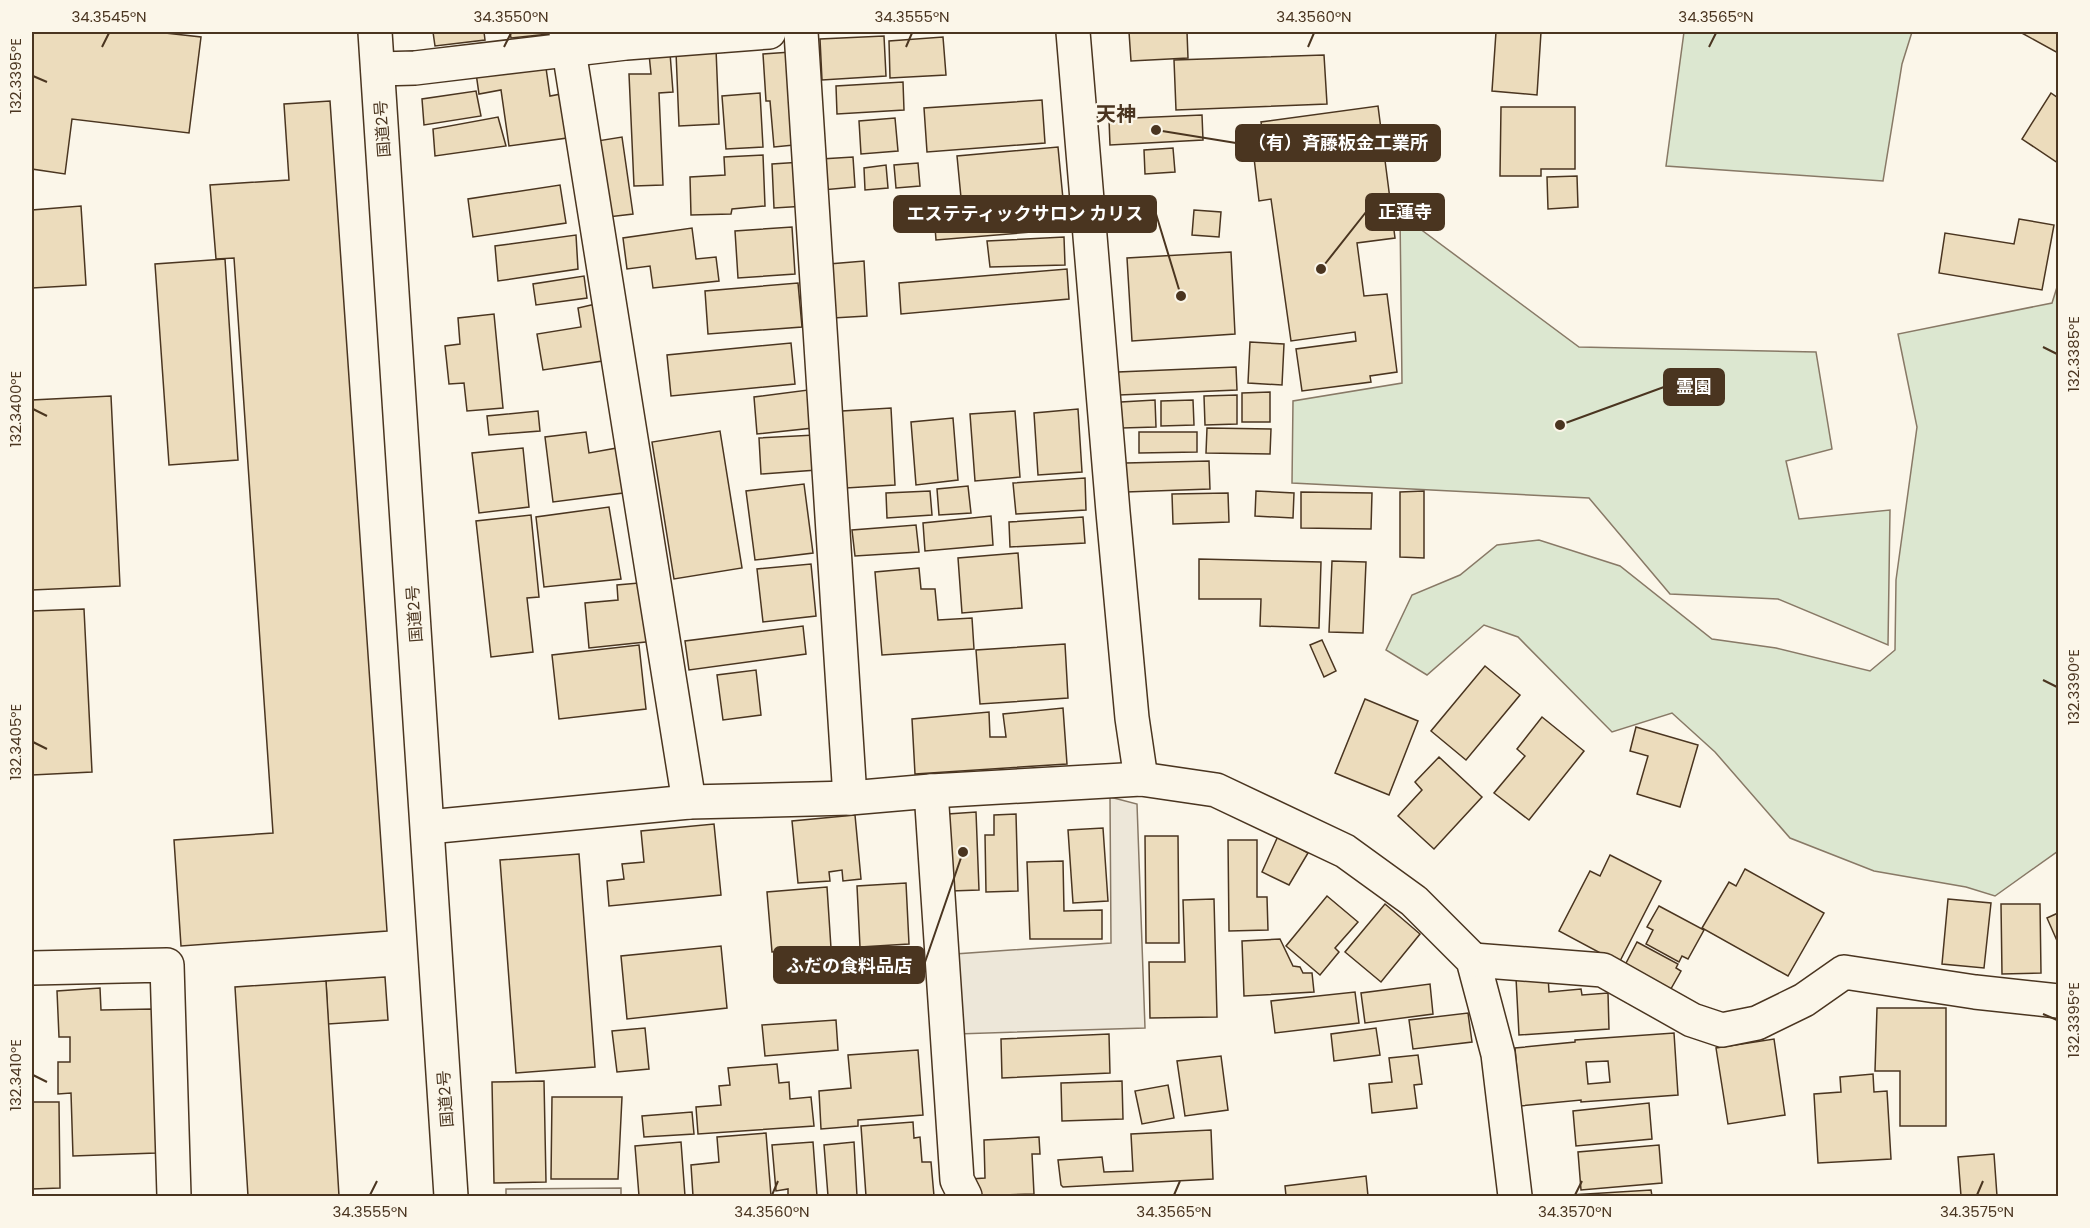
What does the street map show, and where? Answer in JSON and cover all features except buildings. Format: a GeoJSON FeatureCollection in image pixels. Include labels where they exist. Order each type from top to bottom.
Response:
{"type":"FeatureCollection","features":[{"type":"Feature","properties":{"kind":"main road","name":"国道2号"},"geometry":{"type":"LineString","coordinates":[[375,32],[451,1197]]}},
{"type":"Feature","properties":{"kind":"main road"},"geometry":{"type":"LineString","coordinates":[[378,69],[415,68],[567,41],[769,32]]}},
{"type":"Feature","properties":{"kind":"main road"},"geometry":{"type":"LineString","coordinates":[[801,32],[850,798]]}},
{"type":"Feature","properties":{"kind":"main road"},"geometry":{"type":"LineString","coordinates":[[1073,32],[1114,524],[1132,718],[1141,779]]}},
{"type":"Feature","properties":{"kind":"main road"},"geometry":{"type":"LineString","coordinates":[[567,41],[689,802]]}},
{"type":"Feature","properties":{"kind":"main road"},"geometry":{"type":"LineString","coordinates":[[428,827],[689,802],[850,798],[1141,779],[1216,789],[1345,851],[1414,901],[1473,960],[1498,1053],[1515,1197]]}},
{"type":"Feature","properties":{"kind":"main road"},"geometry":{"type":"LineString","coordinates":[[931,791],[957,1180],[965,1197]]}},
{"type":"Feature","properties":{"kind":"main road"},"geometry":{"type":"LineString","coordinates":[[1473,960],[1604,970],[1692,1020],[1722,1030],[1757,1023],[1804,1000],[1844,972],[1975,992],[2058,1001]]}},
{"type":"Feature","properties":{"kind":"main road"},"geometry":{"type":"LineString","coordinates":[[32,968],[167,965],[174,1197]]}},
{"type":"Feature","properties":{"kind":"green space"},"geometry":{"type":"Polygon","coordinates":[[[1684,32],[1912,32],[1902,64],[1883,181],[1666,166],[1684,32]]]}},
{"type":"Feature","properties":{"kind":"green space"},"geometry":{"type":"Polygon","coordinates":[[[1400,214],[1579,347],[1816,352],[1832,449],[1786,461],[1799,519],[1890,510],[1888,645],[1778,599],[1670,594],[1589,498],[1292,483],[1293,401],[1402,383],[1400,214]]]}},
{"type":"Feature","properties":{"kind":"green space"},"geometry":{"type":"Polygon","coordinates":[[[2058,284],[2058,851],[1995,896],[1966,887],[1874,871],[1790,838],[1715,752],[1672,713],[1612,732],[1518,637],[1484,625],[1427,675],[1386,650],[1412,595],[1460,575],[1497,545],[1539,540],[1620,566],[1712,639],[1776,648],[1870,671],[1895,650],[1896,580],[1917,427],[1898,334],[2052,303],[2058,284]]]}},
{"type":"Feature","properties":{"kind":"shaded area"},"geometry":{"type":"Polygon","coordinates":[[[1110,797],[1137,804],[1145,1028],[957,1034],[955,954],[1111,943],[1110,797]]]}},
{"type":"Feature","properties":{"kind":"shaded area"},"geometry":{"type":"Polygon","coordinates":[[[621,1188],[621,1196],[506,1196],[506,1189],[621,1188]]]}},
{"type":"Feature","properties":{"kind":"place","name":"（有）斉藤板金工業所"},"geometry":{"type":"Point","coordinates":[1156,130]}},
{"type":"Feature","properties":{"kind":"place","name":"正蓮寺"},"geometry":{"type":"Point","coordinates":[1321,269]}},
{"type":"Feature","properties":{"kind":"place","name":"エステティックサロン カリス"},"geometry":{"type":"Point","coordinates":[1181,296]}},
{"type":"Feature","properties":{"kind":"place","name":"霊園"},"geometry":{"type":"Point","coordinates":[1560,425]}},
{"type":"Feature","properties":{"kind":"place","name":"ふだの食料品店"},"geometry":{"type":"Point","coordinates":[963,852]}},
{"type":"Feature","properties":{"kind":"district","name":"天神"},"geometry":{"type":"Point","coordinates":[1116,114]}}]}
